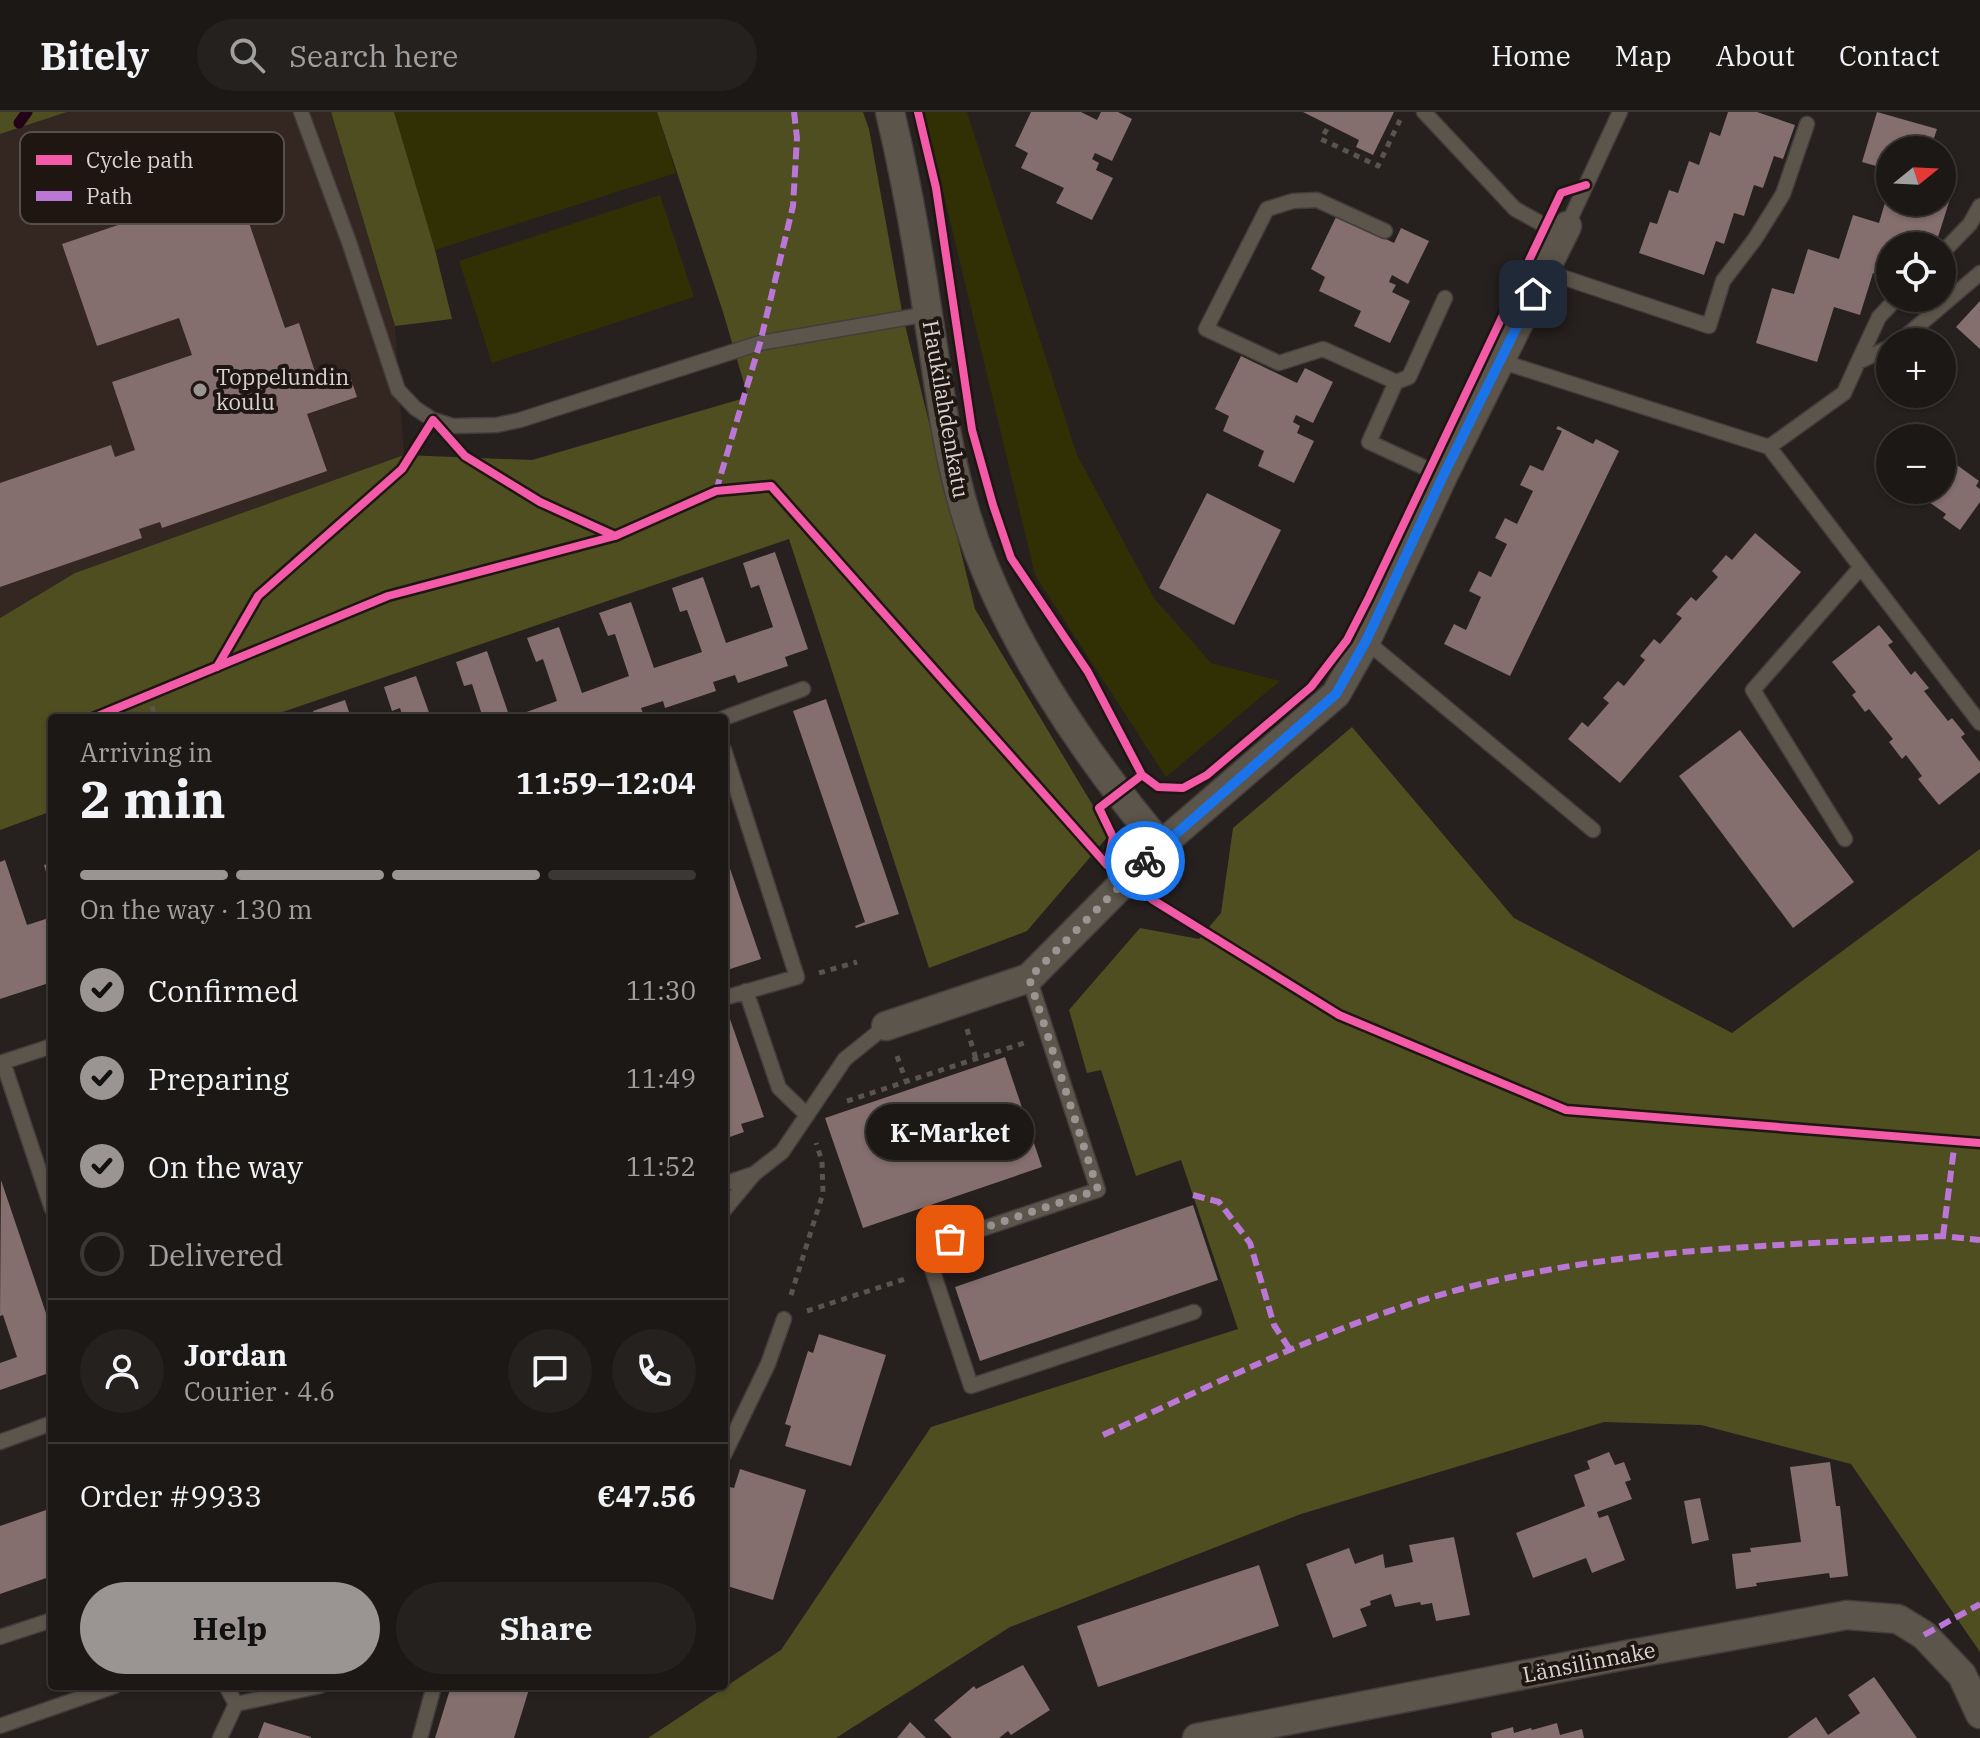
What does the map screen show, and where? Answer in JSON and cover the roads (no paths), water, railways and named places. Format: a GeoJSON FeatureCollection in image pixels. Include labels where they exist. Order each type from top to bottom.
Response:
{"type":"FeatureCollection","features":[{"type":"Feature","properties":{"kind":"street","name":"Haukilahdenkatu"},"geometry":{"type":"LineString","coordinates":[[890,112],[905,173],[946,434],[967,518],[995,594],[1044,681],[1118,795],[1161,845]]}},
{"type":"Feature","properties":{"kind":"street"},"geometry":{"type":"LineString","coordinates":[[886,1026],[1029,978],[1161,845],[1336,694],[1366,641],[1564,230]]}},
{"type":"Feature","properties":{"kind":"street","name":"Länsilinnake"},"geometry":{"type":"LineString","coordinates":[[1197,1738],[1847,1615],[1898,1619],[1924,1635],[1962,1675],[1980,1714]]}},
{"type":"Feature","properties":{"kind":"lane"},"geometry":{"type":"LineString","coordinates":[[301,112],[349,242],[398,390],[415,408],[433,420],[453,426],[475,427],[520,420],[760,343],[928,314]]}},
{"type":"Feature","properties":{"kind":"lane"},"geometry":{"type":"LineString","coordinates":[[1424,112],[1515,209],[1564,230],[1620,112]]}},
{"type":"Feature","properties":{"kind":"lane"},"geometry":{"type":"LineString","coordinates":[[1544,271],[1709,326],[1723,281],[1755,239],[1783,194],[1807,124]]}},
{"type":"Feature","properties":{"kind":"lane"},"geometry":{"type":"LineString","coordinates":[[1385,231],[1317,200],[1293,201],[1267,209],[1206,329],[1279,363],[1323,349],[1396,382]]}},
{"type":"Feature","properties":{"kind":"lane"},"geometry":{"type":"LineString","coordinates":[[1956,238],[1970,224],[1980,206]]}},
{"type":"Feature","properties":{"kind":"lane"},"geometry":{"type":"LineString","coordinates":[[1915,328],[1980,273]]}},
{"type":"Feature","properties":{"kind":"lane"},"geometry":{"type":"LineString","coordinates":[[1443,476],[1369,442],[1396,382],[1409,377],[1445,298]]}},
{"type":"Feature","properties":{"kind":"lane"},"geometry":{"type":"LineString","coordinates":[[1769,447],[1844,393],[1884,312]]}},
{"type":"Feature","properties":{"kind":"lane"},"geometry":{"type":"LineString","coordinates":[[1858,362],[1876,354]]}},
{"type":"Feature","properties":{"kind":"lane"},"geometry":{"type":"LineString","coordinates":[[1500,361],[1769,447],[1980,723]]}},
{"type":"Feature","properties":{"kind":"lane"},"geometry":{"type":"LineString","coordinates":[[1845,839],[1753,690],[1861,567]]}},
{"type":"Feature","properties":{"kind":"lane"},"geometry":{"type":"LineString","coordinates":[[1366,641],[1593,830]]}},
{"type":"Feature","properties":{"kind":"lane"},"geometry":{"type":"LineString","coordinates":[[728,717],[803,689]]}},
{"type":"Feature","properties":{"kind":"lane"},"geometry":{"type":"LineString","coordinates":[[728,762],[797,977],[728,997]]}},
{"type":"Feature","properties":{"kind":"lane"},"geometry":{"type":"LineString","coordinates":[[1029,978],[1098,1190],[925,1248],[971,1386],[1194,1312]]}},
{"type":"Feature","properties":{"kind":"lane"},"geometry":{"type":"LineString","coordinates":[[746,991],[779,1088],[806,1114]]}},
{"type":"Feature","properties":{"kind":"lane"},"geometry":{"type":"LineString","coordinates":[[728,1205],[754,1174],[782,1152],[845,1059],[886,1026]]}},
{"type":"Feature","properties":{"kind":"lane"},"geometry":{"type":"LineString","coordinates":[[48,1047],[2,1063],[48,1197]]}},
{"type":"Feature","properties":{"kind":"lane"},"geometry":{"type":"LineString","coordinates":[[728,1183],[754,1174]]}},
{"type":"Feature","properties":{"kind":"lane"},"geometry":{"type":"LineString","coordinates":[[728,1450],[768,1364],[784,1319]]}},
{"type":"Feature","properties":{"kind":"lane"},"geometry":{"type":"LineString","coordinates":[[0,1442],[48,1424]]}},
{"type":"Feature","properties":{"kind":"lane"},"geometry":{"type":"LineString","coordinates":[[0,1637],[48,1621]]}},
{"type":"Feature","properties":{"kind":"lane"},"geometry":{"type":"LineString","coordinates":[[0,1726],[104,1690]]}},
{"type":"Feature","properties":{"kind":"lane"},"geometry":{"type":"LineString","coordinates":[[228,1690],[236,1704]]}},
{"type":"Feature","properties":{"kind":"lane"},"geometry":{"type":"LineString","coordinates":[[236,1704],[301,1690]]}},
{"type":"Feature","properties":{"kind":"lane"},"geometry":{"type":"LineString","coordinates":[[420,1738],[433,1690]]}},
{"type":"Feature","properties":{"kind":"lane"},"geometry":{"type":"LineString","coordinates":[[220,1738],[236,1704]]}},
{"type":"Feature","properties":{"kind":"waterway"},"geometry":{"type":"LineString","coordinates":[[19,123],[27,112]]}},
{"type":"Feature","properties":{"kind":"place","name":"Toppelundin koulu"},"geometry":{"type":"Point","coordinates":[200,390]}},
{"type":"Feature","properties":{"kind":"place","name":"K-Market"},"geometry":{"type":"Point","coordinates":[950,1239]}}]}
